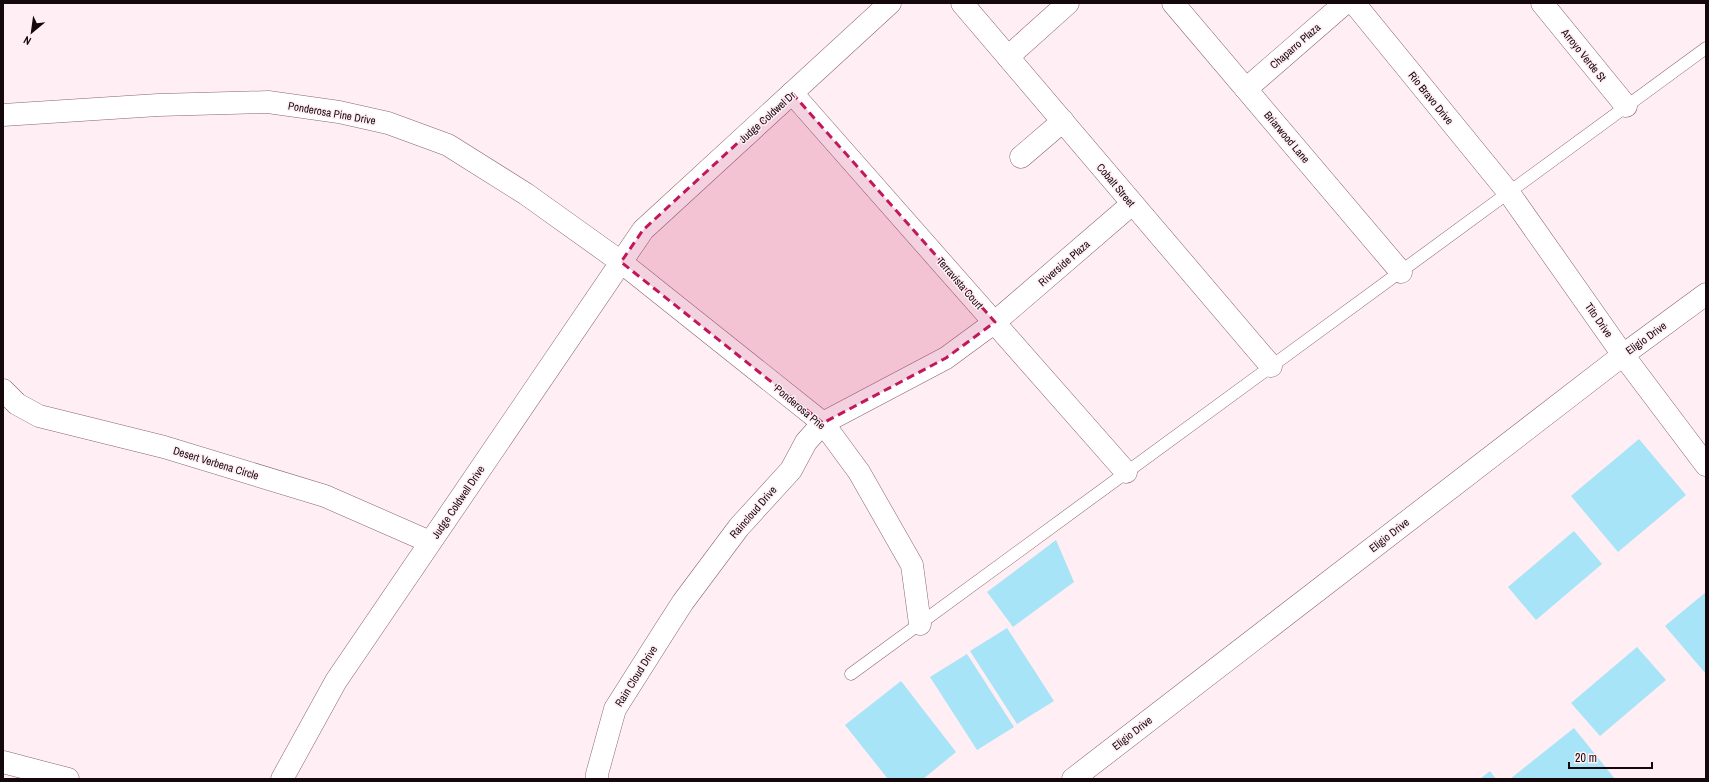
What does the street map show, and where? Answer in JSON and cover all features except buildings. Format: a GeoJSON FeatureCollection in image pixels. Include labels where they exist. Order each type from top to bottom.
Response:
{"type":"FeatureCollection","features":[{"type":"Feature","properties":{"kind":"street","name":"Judge Coldwel Dr"},"geometry":{"type":"LineString","coordinates":[[643,230],[890,3]]}},
{"type":"Feature","properties":{"kind":"street","name":"Cobalt Street"},"geometry":{"type":"LineString","coordinates":[[962,3],[1271,366]]}},
{"type":"Feature","properties":{"kind":"street"},"geometry":{"type":"LineString","coordinates":[[1008,57],[1068,3]]}},
{"type":"Feature","properties":{"kind":"street","name":"Briarwood Lane"},"geometry":{"type":"LineString","coordinates":[[1173,3],[1400,272]]}},
{"type":"Feature","properties":{"kind":"street","name":"Chaparro Plaza"},"geometry":{"type":"LineString","coordinates":[[1246,89],[1345,3]]}},
{"type":"Feature","properties":{"kind":"street","name":"Rio Bravo Drive"},"geometry":{"type":"LineString","coordinates":[[1354,3],[1509,192]]}},
{"type":"Feature","properties":{"kind":"street","name":"Arroyo Verde St"},"geometry":{"type":"LineString","coordinates":[[1542,3],[1626,106]]}},
{"type":"Feature","properties":{"kind":"street","name":"Terravista Court"},"geometry":{"type":"LineString","coordinates":[[792,93],[1126,472]]}},
{"type":"Feature","properties":{"kind":"street","name":"Ponderosa Pine Drive"},"geometry":{"type":"LineString","coordinates":[[3,115],[158,105],[268,102],[339,112],[388,123],[448,145],[526,194],[621,262]]}},
{"type":"Feature","properties":{"kind":"street"},"geometry":{"type":"LineString","coordinates":[[1021,157],[1063,121]]}},
{"type":"Feature","properties":{"kind":"street","name":"Tito Drive"},"geometry":{"type":"LineString","coordinates":[[1509,192],[1623,355],[1706,465]]}},
{"type":"Feature","properties":{"kind":"street","name":"Riverside Plaza"},"geometry":{"type":"LineString","coordinates":[[823,423],[946,358],[995,322],[1132,204]]}},
{"type":"Feature","properties":{"kind":"street","name":"Judge Coldwell Drive"},"geometry":{"type":"LineString","coordinates":[[282,779],[336,681],[643,230]]}},
{"type":"Feature","properties":{"kind":"street","name":"Ponderosa Pne"},"geometry":{"type":"LineString","coordinates":[[621,262],[823,423],[859,472],[912,565],[920,624]]}},
{"type":"Feature","properties":{"kind":"street","name":"Eligio Drive"},"geometry":{"type":"LineString","coordinates":[[1073,779],[1623,355],[1706,294]]}},
{"type":"Feature","properties":{"kind":"street","name":"Desert Verbena Circle"},"geometry":{"type":"LineString","coordinates":[[3,390],[17,404],[39,416],[164,447],[325,496],[430,542]]}},
{"type":"Feature","properties":{"kind":"street","name":"Raincloud Drive"},"geometry":{"type":"LineString","coordinates":[[683,602],[739,526],[791,470],[806,442],[823,423]]}},
{"type":"Feature","properties":{"kind":"street","name":"Rain Cloud Drive"},"geometry":{"type":"LineString","coordinates":[[597,779],[597,774],[615,708],[683,602]]}},
{"type":"Feature","properties":{"kind":"street"},"geometry":{"type":"LineString","coordinates":[[3,762],[68,779]]}},
{"type":"Feature","properties":{"kind":"lane"},"geometry":{"type":"LineString","coordinates":[[851,674],[1706,48]]}},
{"type":"Feature","properties":{"kind":"highlighted area"},"geometry":{"type":"Polygon","coordinates":[[[792,93],[995,322],[946,358],[823,423],[621,262],[643,230],[792,93]]]}}]}
